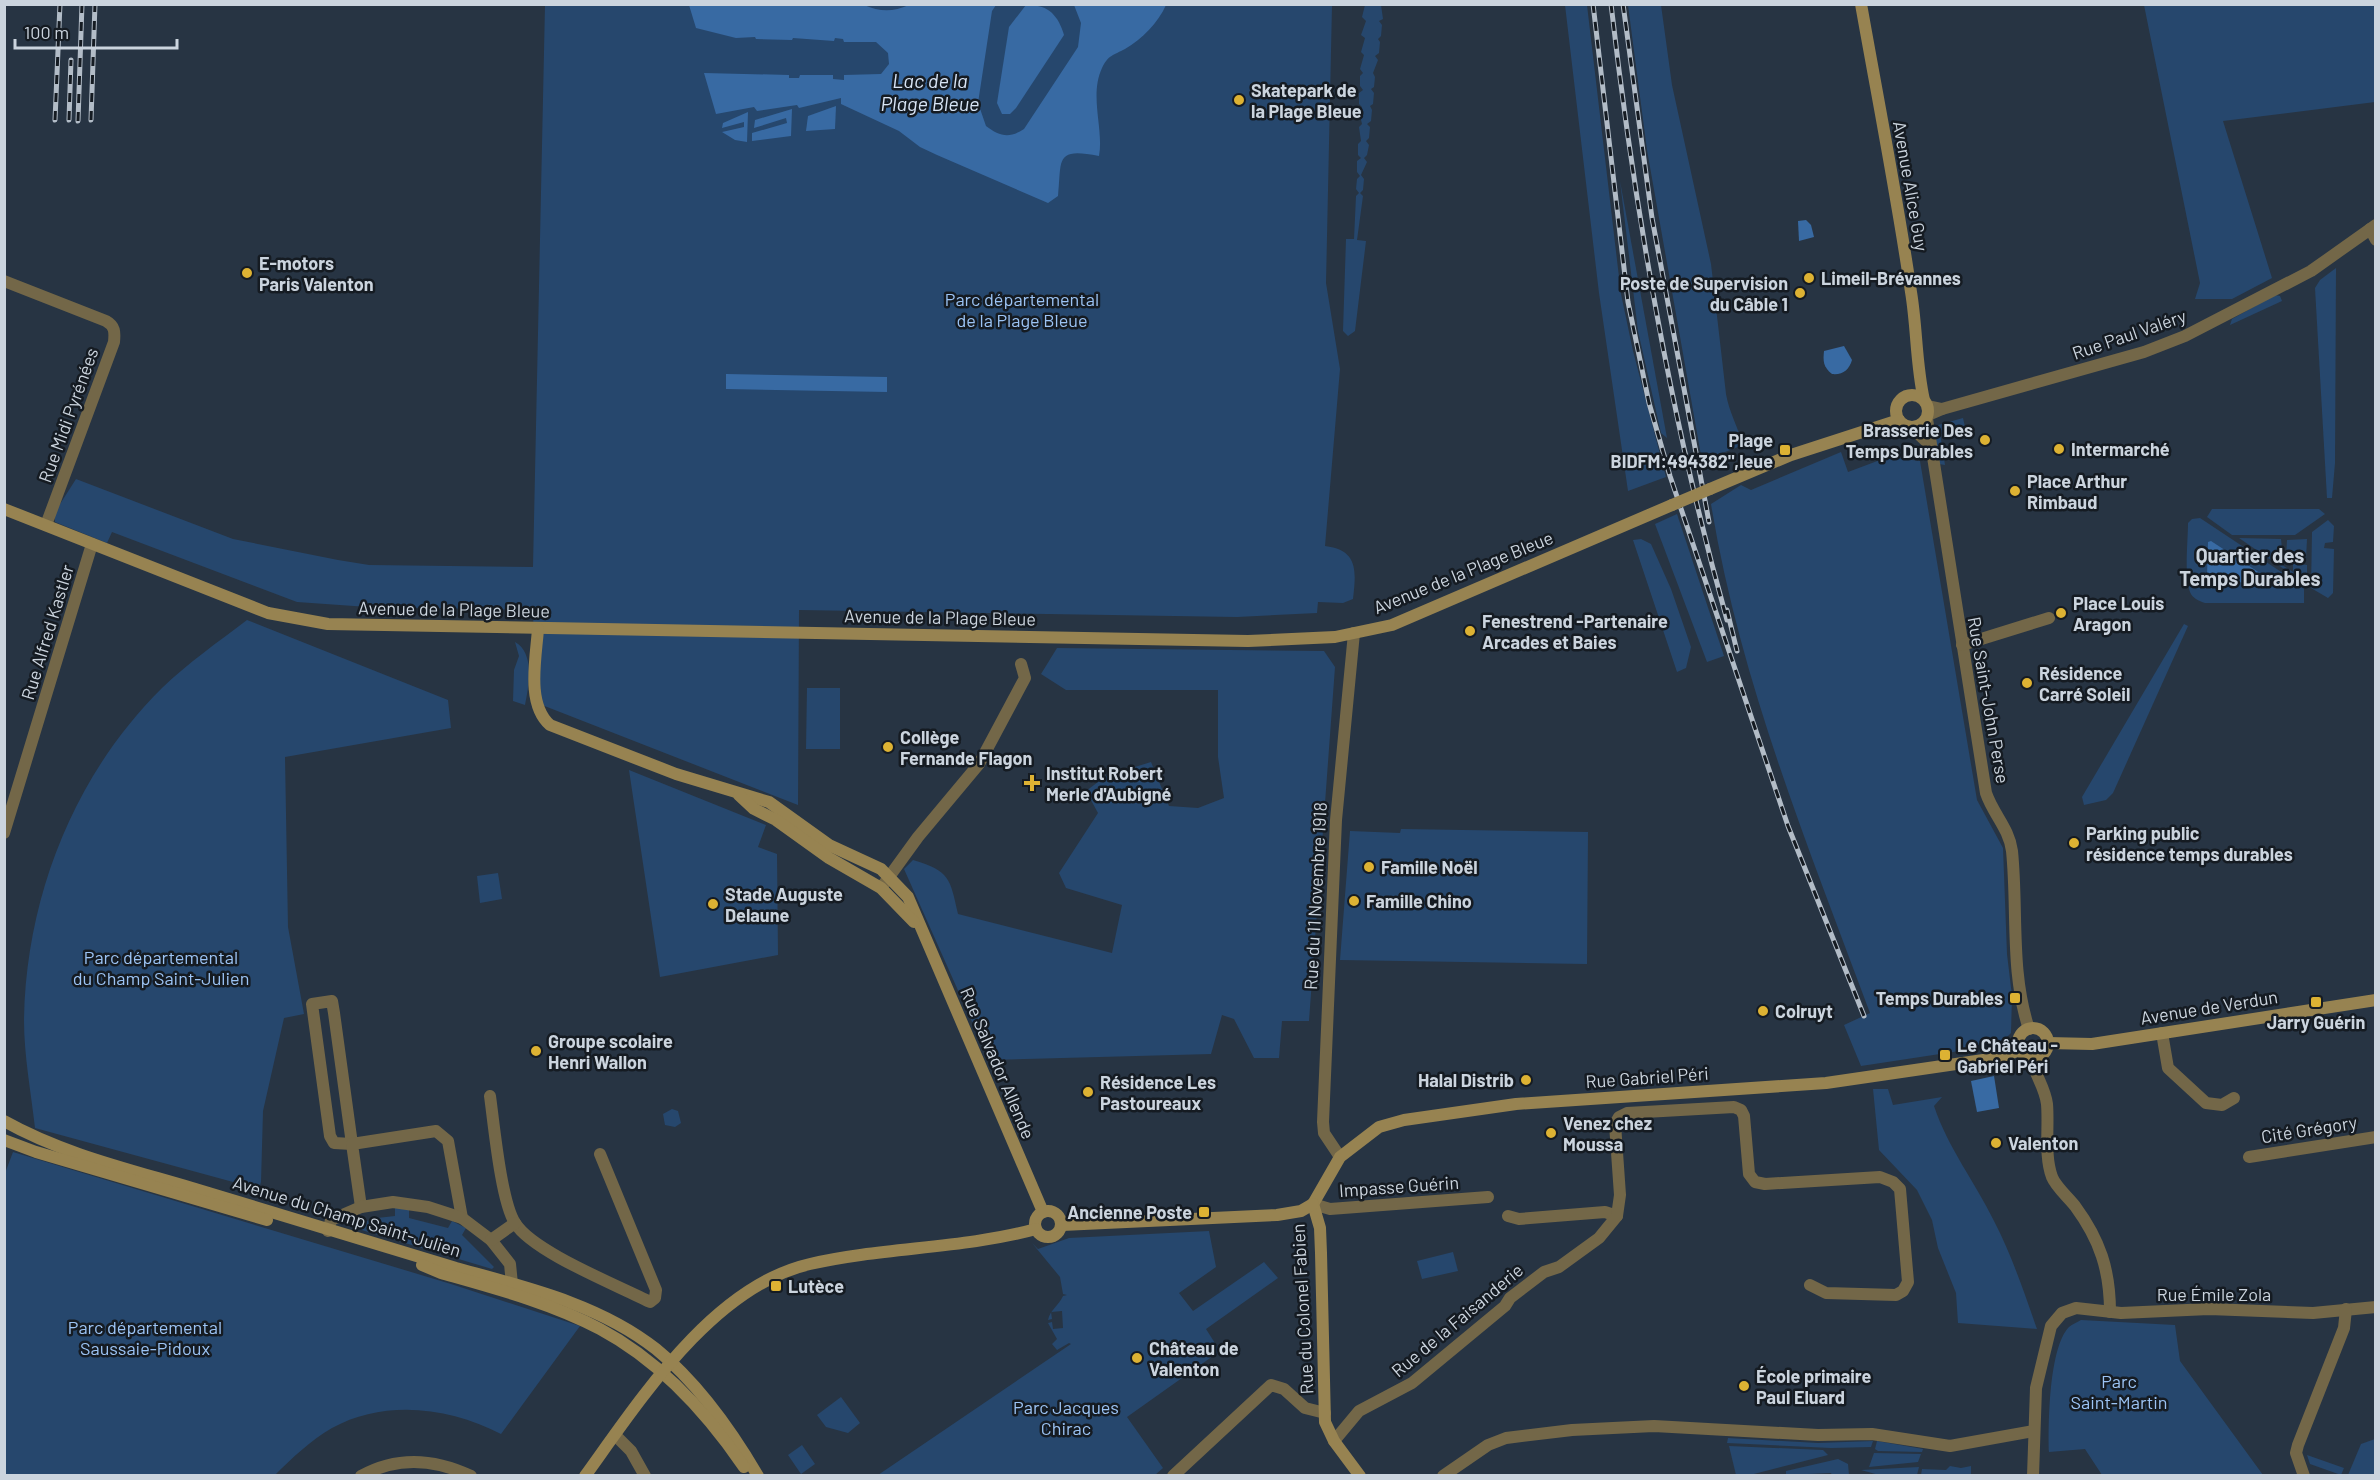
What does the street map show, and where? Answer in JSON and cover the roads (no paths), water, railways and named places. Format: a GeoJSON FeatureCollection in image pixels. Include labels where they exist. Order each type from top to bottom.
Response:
{"type":"FeatureCollection","features":[{"type":"Feature","properties":{"kind":"main road","name":"Avenue Alice Guy"},"geometry":{"type":"LineString","coordinates":[[1861,4],[1911,291],[1918,344],[1918,374],[1927,410]]}},
{"type":"Feature","properties":{"kind":"main road","name":"Avenue Alice Guy"},"geometry":{"type":"LineString","coordinates":[[1907,396],[1918,374]]}},
{"type":"Feature","properties":{"kind":"main road"},"geometry":{"type":"LineString","coordinates":[[1907,396],[1917,396],[1927,410],[1921,425],[1911,427],[1898,416],[1899,402],[1907,396]]}},
{"type":"Feature","properties":{"kind":"main road","name":"Avenue de la Plage Bleue"},"geometry":{"type":"LineString","coordinates":[[4,509],[268,613],[328,624],[1248,641],[1335,637],[1392,625],[1791,455],[1856,434],[1898,416]]}},
{"type":"Feature","properties":{"kind":"main road","name":"Rue Salvador Allende"},"geometry":{"type":"LineString","coordinates":[[538,629],[536,704],[540,717],[550,725],[676,774],[768,802],[829,845],[866,861],[889,875],[908,897],[1043,1212]]}},
{"type":"Feature","properties":{"kind":"main road","name":"Rue Salvador Allende"},"geometry":{"type":"LineString","coordinates":[[739,795],[754,809],[776,820],[829,858],[881,888],[921,929]]}},
{"type":"Feature","properties":{"kind":"main road","name":"Avenue de Verdun"},"geometry":{"type":"LineString","coordinates":[[2048,1043],[2092,1044],[2376,1000]]}},
{"type":"Feature","properties":{"kind":"main road"},"geometry":{"type":"LineString","coordinates":[[2029,1029],[2044,1033],[2048,1043],[2041,1056],[2031,1057],[2020,1050],[2020,1035],[2029,1029]]}},
{"type":"Feature","properties":{"kind":"main road","name":"Rue Gabriel Péri"},"geometry":{"type":"LineString","coordinates":[[1313,1204],[1340,1157],[1379,1127],[1404,1120],[1516,1104],[1826,1083],[1997,1058],[2020,1050]]}},
{"type":"Feature","properties":{"kind":"main road","name":"Avenue du Champ Saint-Julien"},"geometry":{"type":"LineString","coordinates":[[4,1121],[64,1150],[328,1231],[512,1284],[592,1311],[656,1349],[670,1362],[731,1429],[758,1476]]}},
{"type":"Feature","properties":{"kind":"main road","name":"Avenue du Champ Saint-Julien"},"geometry":{"type":"LineString","coordinates":[[4,1140],[36,1152],[431,1267],[441,1274],[565,1313],[601,1329],[643,1355],[715,1428],[750,1476]]}},
{"type":"Feature","properties":{"kind":"main road","name":"Rue du Colonel Fabien"},"geometry":{"type":"LineString","coordinates":[[1062,1225],[1277,1215],[1301,1211],[1313,1204],[1320,1228],[1325,1422],[1334,1441],[1359,1476]]}},
{"type":"Feature","properties":{"kind":"main road"},"geometry":{"type":"LineString","coordinates":[[1043,1212],[1056,1213],[1062,1225],[1059,1233],[1050,1238],[1041,1236],[1036,1228],[1036,1219],[1043,1212]]}},
{"type":"Feature","properties":{"kind":"main road"},"geometry":{"type":"LineString","coordinates":[[585,1476],[670,1362],[725,1310],[770,1280],[799,1268],[1036,1228]]}},
{"type":"Feature","properties":{"kind":"main road"},"geometry":{"type":"LineString","coordinates":[[328,1231],[333,1237],[349,1245]]}},
{"type":"Feature","properties":{"kind":"main road"},"geometry":{"type":"LineString","coordinates":[[500,1291],[512,1284]]}},
{"type":"Feature","properties":{"kind":"street","name":"Rue Paul Valéry"},"geometry":{"type":"LineString","coordinates":[[1927,410],[1942,409],[2144,352],[2185,336],[2311,271],[2374,231]]}},
{"type":"Feature","properties":{"kind":"street","name":"Rue Midi Pyrénées"},"geometry":{"type":"LineString","coordinates":[[4,281],[106,321],[111,324],[115,334],[46,525]]}},
{"type":"Feature","properties":{"kind":"street","name":"Rue Saint-John Perse"},"geometry":{"type":"LineString","coordinates":[[1927,410],[1929,444],[1986,793],[2004,825],[2012,851],[2016,950],[2029,1029]]}},
{"type":"Feature","properties":{"kind":"street"},"geometry":{"type":"LineString","coordinates":[[1911,427],[1929,444]]}},
{"type":"Feature","properties":{"kind":"street","name":"Rue Alfred Kastler"},"geometry":{"type":"LineString","coordinates":[[4,833],[92,544]]}},
{"type":"Feature","properties":{"kind":"street"},"geometry":{"type":"LineString","coordinates":[[1962,645],[2049,618]]}},
{"type":"Feature","properties":{"kind":"street","name":"Rue du 11 Novembre 1918"},"geometry":{"type":"LineString","coordinates":[[1340,1157],[1324,1133],[1323,1122],[1336,820],[1354,633]]}},
{"type":"Feature","properties":{"kind":"street"},"geometry":{"type":"LineString","coordinates":[[881,888],[979,764],[1025,678],[1021,664]]}},
{"type":"Feature","properties":{"kind":"street"},"geometry":{"type":"LineString","coordinates":[[361,1207],[352,1144],[332,1001],[312,1004],[330,1136],[334,1143],[352,1144],[436,1131],[448,1141],[462,1218]]}},
{"type":"Feature","properties":{"kind":"street"},"geometry":{"type":"LineString","coordinates":[[2162,1033],[2168,1068],[2206,1103],[2222,1105],[2234,1098]]}},
{"type":"Feature","properties":{"kind":"street"},"geometry":{"type":"LineString","coordinates":[[2031,1057],[2047,1103],[2048,1152],[2053,1179],[2091,1227],[2099,1242],[2107,1266],[2110,1312]]}},
{"type":"Feature","properties":{"kind":"street"},"geometry":{"type":"LineString","coordinates":[[1678,1093],[1679,1109]]}},
{"type":"Feature","properties":{"kind":"street"},"geometry":{"type":"LineString","coordinates":[[490,1096],[506,1200],[514,1223],[534,1243],[650,1302],[655,1298],[656,1290],[600,1154]]}},
{"type":"Feature","properties":{"kind":"street"},"geometry":{"type":"LineString","coordinates":[[1508,1216],[1519,1219],[1605,1212],[1617,1216],[1620,1195],[1615,1124],[1619,1117],[1626,1113],[1734,1107],[1741,1110],[1744,1116],[1749,1174],[1755,1182],[1765,1184],[1880,1177],[1893,1182],[1900,1189],[1908,1282],[1903,1291],[1896,1295],[1826,1293],[1810,1285]]}},
{"type":"Feature","properties":{"kind":"street","name":"Cité Grégory"},"geometry":{"type":"LineString","coordinates":[[2249,1157],[2376,1137]]}},
{"type":"Feature","properties":{"kind":"street","name":"Impasse Guérin"},"geometry":{"type":"LineString","coordinates":[[1313,1204],[1330,1209],[1488,1197]]}},
{"type":"Feature","properties":{"kind":"street"},"geometry":{"type":"LineString","coordinates":[[328,1231],[331,1220],[361,1207],[393,1202],[428,1207],[462,1218],[491,1240],[510,1264],[512,1284]]}},
{"type":"Feature","properties":{"kind":"street","name":"Rue de la Faisanderie"},"geometry":{"type":"LineString","coordinates":[[1334,1441],[1359,1411],[1412,1383],[1505,1306],[1510,1298],[1544,1272],[1559,1267],[1599,1238],[1617,1216]]}},
{"type":"Feature","properties":{"kind":"street"},"geometry":{"type":"LineString","coordinates":[[491,1240],[514,1223]]}},
{"type":"Feature","properties":{"kind":"street","name":"Rue Émile Zola"},"geometry":{"type":"LineString","coordinates":[[2034,1431],[2036,1388],[2049,1332],[2056,1318],[2076,1308],[2110,1312],[2209,1309],[2313,1313],[2376,1307]]}},
{"type":"Feature","properties":{"kind":"street"},"geometry":{"type":"LineString","coordinates":[[2304,1476],[2296,1453],[2298,1445],[2344,1328],[2346,1310]]}},
{"type":"Feature","properties":{"kind":"street"},"geometry":{"type":"LineString","coordinates":[[1173,1476],[1271,1385],[1284,1389],[1305,1408],[1325,1413]]}},
{"type":"Feature","properties":{"kind":"street"},"geometry":{"type":"LineString","coordinates":[[1443,1476],[1488,1445],[1506,1438],[1572,1430],[1654,1426],[1818,1436],[1872,1434],[1950,1446],[2034,1431],[2033,1476]]}},
{"type":"Feature","properties":{"kind":"street"},"geometry":{"type":"LineString","coordinates":[[615,1435],[631,1451],[645,1476]]}},
{"type":"Feature","properties":{"kind":"street"},"geometry":{"type":"LineString","coordinates":[[361,1476],[381,1467],[414,1461],[442,1464],[471,1476]]}},
{"type":"Feature","properties":{"kind":"water","name":"Lac de la Plage Bleue"},"geometry":{"type":"Polygon","coordinates":[[[689,5],[864,5],[886,10],[909,5],[996,5],[992,11],[978,103],[986,126],[1000,134],[1009,135],[1024,129],[1078,47],[1081,23],[1074,5],[1166,5],[1159,18],[1143,35],[1104,64],[1098,79],[1097,90],[1099,156],[1074,153],[1067,155],[1061,165],[1058,196],[1048,203],[920,147],[899,131],[841,104],[841,98],[799,108],[797,105],[757,111],[754,107],[716,114],[704,73],[789,75],[789,78],[799,78],[800,75],[833,75],[833,79],[844,80],[844,75],[881,74],[889,64],[888,53],[876,42],[844,42],[843,39],[835,38],[834,41],[736,38],[696,28],[689,5]]]}},
{"type":"Feature","properties":{"kind":"water"},"geometry":{"type":"Polygon","coordinates":[[[1026,5],[1040,6],[1051,12],[1059,22],[1064,35],[1016,108],[1010,114],[1002,114],[997,103],[1009,27],[1026,5]]]}},
{"type":"Feature","properties":{"kind":"water"},"geometry":{"type":"Polygon","coordinates":[[[836,106],[835,129],[806,131],[808,116],[836,106]]]}},
{"type":"Feature","properties":{"kind":"water"},"geometry":{"type":"Polygon","coordinates":[[[792,109],[791,136],[752,141],[752,133],[787,123],[786,118],[754,128],[755,120],[792,109]]]}},
{"type":"Feature","properties":{"kind":"water"},"geometry":{"type":"Polygon","coordinates":[[[748,112],[747,142],[735,140],[722,132],[744,127],[744,122],[722,128],[723,123],[748,112]]]}},
{"type":"Feature","properties":{"kind":"water"},"geometry":{"type":"Polygon","coordinates":[[[1806,220],[1811,225],[1814,237],[1799,241],[1798,221],[1806,220]]]}},
{"type":"Feature","properties":{"kind":"water"},"geometry":{"type":"Polygon","coordinates":[[[1844,346],[1852,360],[1851,364],[1842,373],[1832,374],[1824,364],[1824,351],[1844,346]]]}},
{"type":"Feature","properties":{"kind":"water"},"geometry":{"type":"Polygon","coordinates":[[[726,374],[887,377],[887,392],[726,389],[726,374]]]}},
{"type":"Feature","properties":{"kind":"water"},"geometry":{"type":"Polygon","coordinates":[[[2211,541],[2272,583],[2210,582],[2207,577],[2208,542],[2211,541]]]}},
{"type":"Feature","properties":{"kind":"water"},"geometry":{"type":"Polygon","coordinates":[[[1994,1076],[1999,1108],[1977,1112],[1971,1081],[1994,1076]]]}},
{"type":"Feature","properties":{"kind":"railway"},"geometry":{"type":"LineString","coordinates":[[55,120],[60,4]]}},
{"type":"Feature","properties":{"kind":"railway"},"geometry":{"type":"LineString","coordinates":[[78,121],[82,4]]}},
{"type":"Feature","properties":{"kind":"railway"},"geometry":{"type":"LineString","coordinates":[[91,120],[95,4]]}},
{"type":"Feature","properties":{"kind":"railway"},"geometry":{"type":"LineString","coordinates":[[1593,4],[1628,302],[1649,403],[1670,476],[1788,826],[1864,1016]]}},
{"type":"Feature","properties":{"kind":"railway"},"geometry":{"type":"LineString","coordinates":[[1611,4],[1631,160],[1657,314],[1688,467],[1727,620]]}},
{"type":"Feature","properties":{"kind":"railway"},"geometry":{"type":"LineString","coordinates":[[1623,4],[1652,218],[1709,522]]}},
{"type":"Feature","properties":{"kind":"railway"},"geometry":{"type":"LineString","coordinates":[[69,120],[71,60]]}},
{"type":"Feature","properties":{"kind":"railway"},"geometry":{"type":"LineString","coordinates":[[1727,610],[1737,651]]}},
{"type":"Feature","properties":{"kind":"place","name":"Skatepark de la Plage Bleue"},"geometry":{"type":"Point","coordinates":[1239,100]}},
{"type":"Feature","properties":{"kind":"place","name":"E-motors Paris Valenton"},"geometry":{"type":"Point","coordinates":[247,273]}},
{"type":"Feature","properties":{"kind":"place","name":"Limeil-Brévannes"},"geometry":{"type":"Point","coordinates":[1809,278]}},
{"type":"Feature","properties":{"kind":"place","name":"Poste de Supervision du Câble 1"},"geometry":{"type":"Point","coordinates":[1800,293]}},
{"type":"Feature","properties":{"kind":"place","name":"Brasserie Des Temps Durables"},"geometry":{"type":"Point","coordinates":[1985,440]}},
{"type":"Feature","properties":{"kind":"place","name":"Intermarché"},"geometry":{"type":"Point","coordinates":[2059,449]}},
{"type":"Feature","properties":{"kind":"place","name":"Plage BIDFM:494382\",leue"},"geometry":{"type":"Point","coordinates":[1785,450]}},
{"type":"Feature","properties":{"kind":"place","name":"Place Arthur Rimbaud"},"geometry":{"type":"Point","coordinates":[2015,491]}},
{"type":"Feature","properties":{"kind":"place","name":"Place Louis Aragon"},"geometry":{"type":"Point","coordinates":[2061,613]}},
{"type":"Feature","properties":{"kind":"place","name":"Fenestrend -Partenaire Arcades et Baies"},"geometry":{"type":"Point","coordinates":[1470,631]}},
{"type":"Feature","properties":{"kind":"place","name":"Résidence Carré Soleil"},"geometry":{"type":"Point","coordinates":[2027,683]}},
{"type":"Feature","properties":{"kind":"place","name":"Collège Fernande Flagon"},"geometry":{"type":"Point","coordinates":[888,747]}},
{"type":"Feature","properties":{"kind":"place","name":"Institut Robert Merle d'Aubigné"},"geometry":{"type":"Point","coordinates":[1032,783]}},
{"type":"Feature","properties":{"kind":"place","name":"Parking public résidence temps durables"},"geometry":{"type":"Point","coordinates":[2074,843]}},
{"type":"Feature","properties":{"kind":"place","name":"Famille Noël"},"geometry":{"type":"Point","coordinates":[1369,867]}},
{"type":"Feature","properties":{"kind":"place","name":"Famille Chino"},"geometry":{"type":"Point","coordinates":[1354,901]}},
{"type":"Feature","properties":{"kind":"place","name":"Stade Auguste Delaune"},"geometry":{"type":"Point","coordinates":[713,904]}},
{"type":"Feature","properties":{"kind":"place","name":"Temps Durables"},"geometry":{"type":"Point","coordinates":[2015,998]}},
{"type":"Feature","properties":{"kind":"place","name":"Jarry Guérin"},"geometry":{"type":"Point","coordinates":[2316,1002]}},
{"type":"Feature","properties":{"kind":"place","name":"Colruyt"},"geometry":{"type":"Point","coordinates":[1763,1011]}},
{"type":"Feature","properties":{"kind":"place","name":"Groupe scolaire Henri Wallon"},"geometry":{"type":"Point","coordinates":[536,1051]}},
{"type":"Feature","properties":{"kind":"place","name":"Le Château - Gabriel Péri"},"geometry":{"type":"Point","coordinates":[1945,1055]}},
{"type":"Feature","properties":{"kind":"place","name":"Halal Distrib"},"geometry":{"type":"Point","coordinates":[1526,1080]}},
{"type":"Feature","properties":{"kind":"place","name":"Résidence Les Pastoureaux"},"geometry":{"type":"Point","coordinates":[1088,1092]}},
{"type":"Feature","properties":{"kind":"place","name":"Venez chez Moussa"},"geometry":{"type":"Point","coordinates":[1551,1133]}},
{"type":"Feature","properties":{"kind":"place","name":"Valenton"},"geometry":{"type":"Point","coordinates":[1996,1143]}},
{"type":"Feature","properties":{"kind":"place","name":"Ancienne Poste"},"geometry":{"type":"Point","coordinates":[1204,1212]}},
{"type":"Feature","properties":{"kind":"place","name":"Lutèce"},"geometry":{"type":"Point","coordinates":[776,1286]}},
{"type":"Feature","properties":{"kind":"place","name":"Château de Valenton"},"geometry":{"type":"Point","coordinates":[1137,1358]}},
{"type":"Feature","properties":{"kind":"place","name":"École primaire Paul Eluard"},"geometry":{"type":"Point","coordinates":[1744,1386]}},
{"type":"Feature","properties":{"kind":"district","name":"Quartier des Temps Durables"},"geometry":{"type":"Point","coordinates":[2250,566]}},
{"type":"Feature","properties":{"kind":"park label","name":"Parc départemental de la Plage Bleue"},"geometry":{"type":"Point","coordinates":[1022,309]}},
{"type":"Feature","properties":{"kind":"park label","name":"Parc départemental du Champ Saint-Julien"},"geometry":{"type":"Point","coordinates":[161,967]}},
{"type":"Feature","properties":{"kind":"park label","name":"Parc départemental Saussaie-Pidoux"},"geometry":{"type":"Point","coordinates":[145,1337]}},
{"type":"Feature","properties":{"kind":"park label","name":"Parc Saint-Martin"},"geometry":{"type":"Point","coordinates":[2119,1391]}},
{"type":"Feature","properties":{"kind":"park label","name":"Parc Jacques Chirac"},"geometry":{"type":"Point","coordinates":[1066,1417]}}]}
